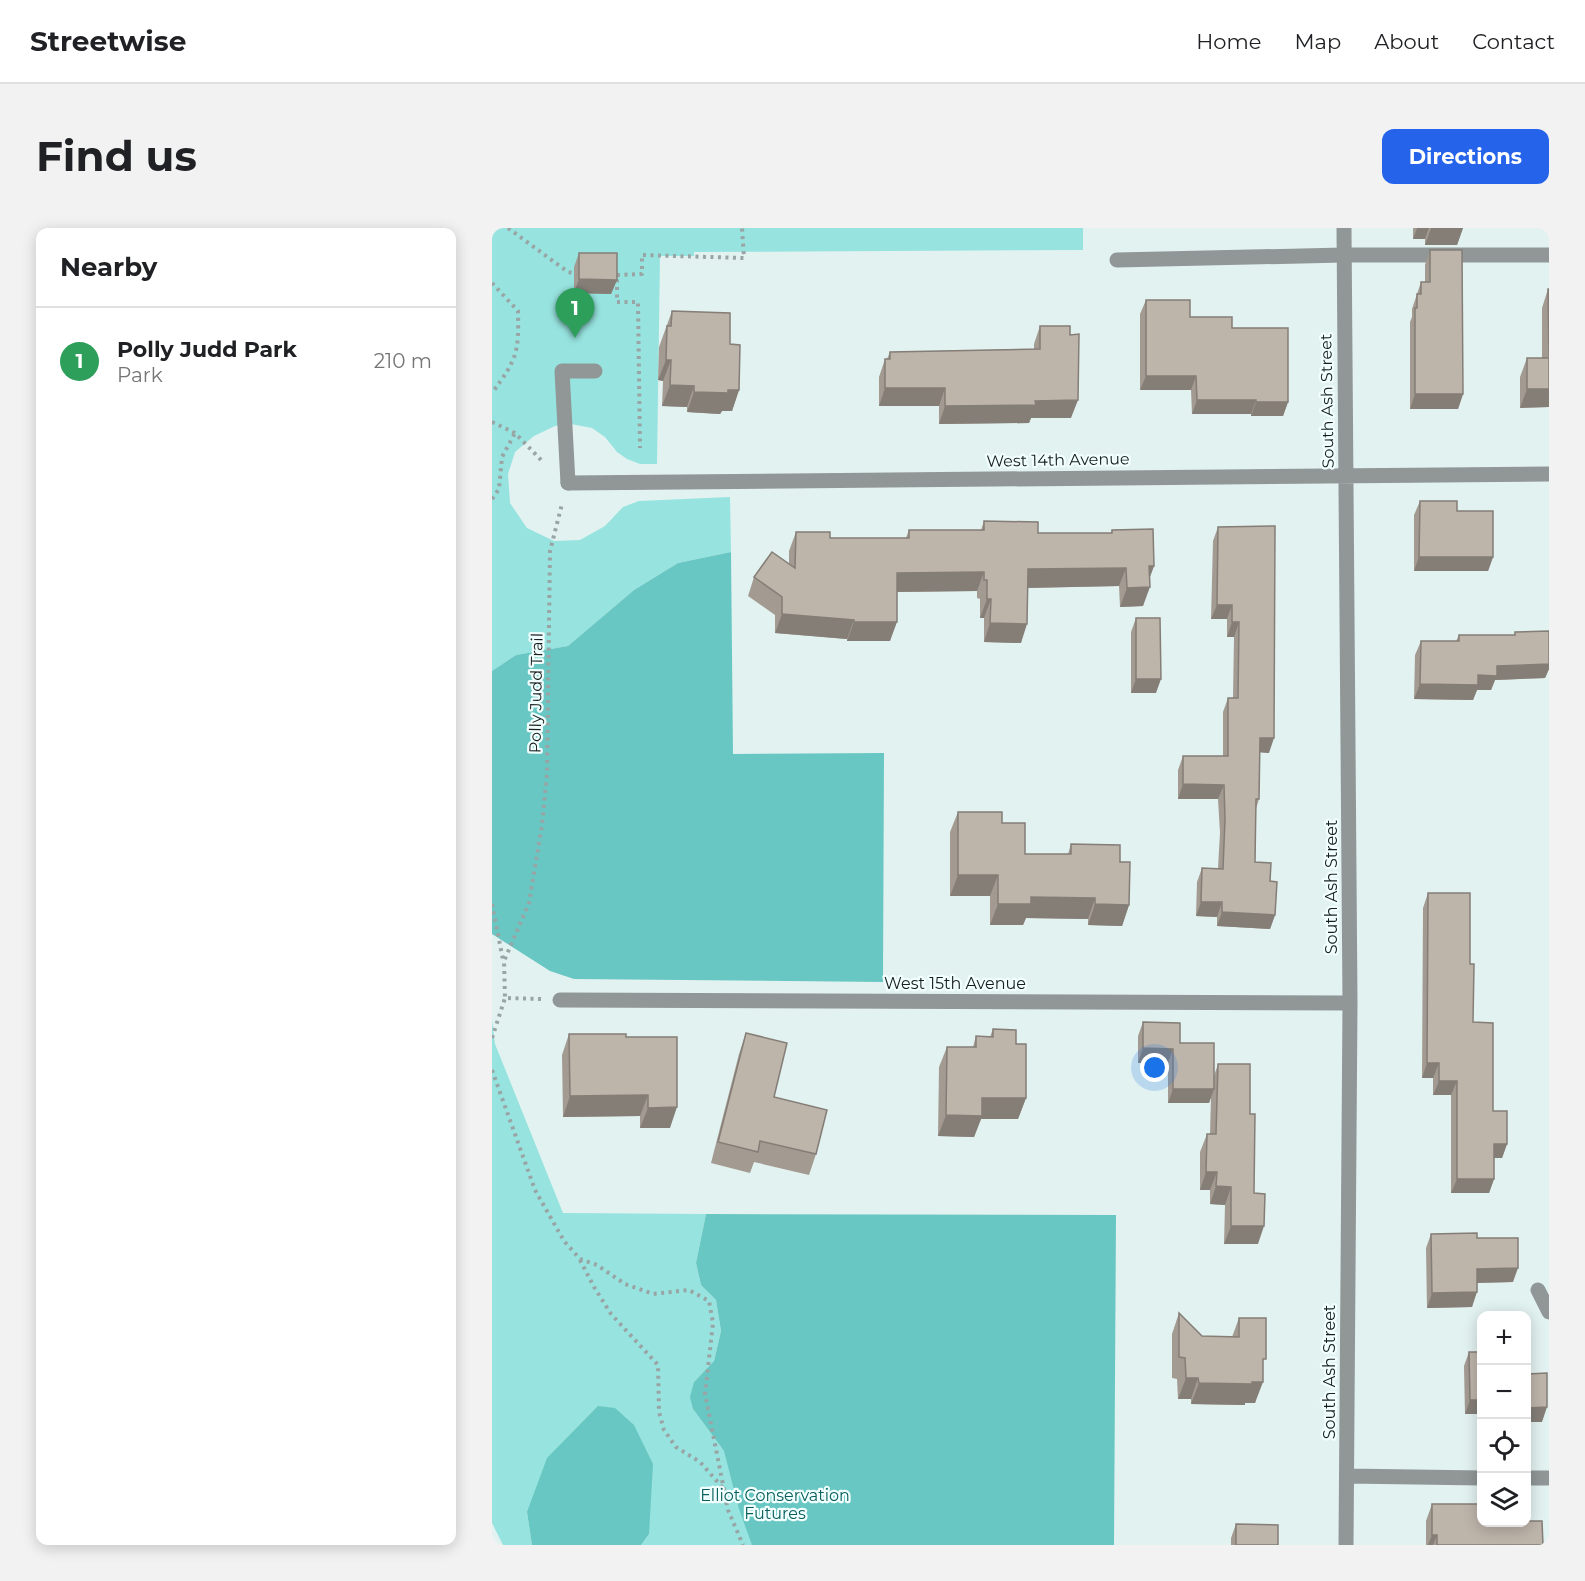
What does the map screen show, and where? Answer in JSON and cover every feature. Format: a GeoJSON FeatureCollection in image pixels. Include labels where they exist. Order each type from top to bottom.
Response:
{"type":"FeatureCollection","features":[{"type":"Feature","properties":{"kind":"street","name":"South Ash Street"},"geometry":{"type":"LineString","coordinates":[[1344,228],[1350,1003],[1346,1545]]}},
{"type":"Feature","properties":{"kind":"street"},"geometry":{"type":"LineString","coordinates":[[1117,260],[1344,255],[1549,255]]}},
{"type":"Feature","properties":{"kind":"street"},"geometry":{"type":"LineString","coordinates":[[568,483],[562,371],[595,371]]}},
{"type":"Feature","properties":{"kind":"street","name":"West 14th Avenue"},"geometry":{"type":"LineString","coordinates":[[568,483],[1549,474]]}},
{"type":"Feature","properties":{"kind":"street","name":"West 15th Avenue"},"geometry":{"type":"LineString","coordinates":[[560,1000],[1350,1003]]}},
{"type":"Feature","properties":{"kind":"street"},"geometry":{"type":"LineString","coordinates":[[1538,1290],[1549,1312]]}},
{"type":"Feature","properties":{"kind":"street"},"geometry":{"type":"LineString","coordinates":[[1347,1476],[1477,1478]]}},
{"type":"Feature","properties":{"kind":"street"},"geometry":{"type":"LineString","coordinates":[[1531,1478],[1549,1479]]}},
{"type":"Feature","properties":{"kind":"path"},"geometry":{"type":"LineString","coordinates":[[508,228],[568,272],[585,274]]}},
{"type":"Feature","properties":{"kind":"path"},"geometry":{"type":"LineString","coordinates":[[606,275],[642,274],[642,255],[744,258],[742,228]]}},
{"type":"Feature","properties":{"kind":"path"},"geometry":{"type":"LineString","coordinates":[[617,275],[617,302],[638,303],[640,448]]}},
{"type":"Feature","properties":{"kind":"path"},"geometry":{"type":"LineString","coordinates":[[492,283],[518,311],[519,342],[515,360],[492,393]]}},
{"type":"Feature","properties":{"kind":"path"},"geometry":{"type":"LineString","coordinates":[[492,423],[515,433],[548,467],[568,483]]}},
{"type":"Feature","properties":{"kind":"path"},"geometry":{"type":"LineString","coordinates":[[492,499],[499,489],[502,457],[515,433]]}},
{"type":"Feature","properties":{"kind":"path","name":"Polly Judd Trail"},"geometry":{"type":"LineString","coordinates":[[492,1038],[505,998],[504,961],[529,903],[542,825],[547,774],[550,550],[568,483]]}},
{"type":"Feature","properties":{"kind":"path"},"geometry":{"type":"LineString","coordinates":[[492,904],[504,961]]}},
{"type":"Feature","properties":{"kind":"path"},"geometry":{"type":"LineString","coordinates":[[505,998],[560,1000]]}},
{"type":"Feature","properties":{"kind":"path"},"geometry":{"type":"LineString","coordinates":[[492,1070],[535,1190],[564,1241],[580,1259],[611,1314],[658,1365],[659,1412],[664,1430],[676,1447],[700,1462],[724,1489]]}},
{"type":"Feature","properties":{"kind":"path"},"geometry":{"type":"LineString","coordinates":[[580,1259],[597,1265],[625,1284],[653,1294],[689,1290],[709,1301],[713,1323],[705,1394],[728,1510],[743,1545]]}},
{"type":"Feature","properties":{"kind":"green space"},"geometry":{"type":"Polygon","coordinates":[[[492,228],[1083,228],[1083,250],[694,252],[694,256],[660,256],[657,464],[640,464],[627,459],[617,452],[605,437],[592,428],[571,424],[555,426],[534,436],[515,452],[508,474],[510,503],[527,528],[554,541],[580,540],[605,526],[623,507],[639,501],[730,497],[731,552],[678,563],[634,590],[568,646],[516,655],[492,671],[492,228]]]}},
{"type":"Feature","properties":{"kind":"green space"},"geometry":{"type":"Polygon","coordinates":[[[731,552],[733,754],[884,753],[883,982],[574,979],[550,971],[492,934],[492,671],[516,655],[568,646],[634,590],[678,563],[731,552]]]}},
{"type":"Feature","properties":{"kind":"green space","name":"Elliot Conservation Futures"},"geometry":{"type":"Polygon","coordinates":[[[492,1020],[495,1044],[563,1213],[706,1214],[696,1263],[701,1285],[716,1300],[721,1331],[714,1361],[694,1382],[693,1409],[724,1451],[1066,1545],[641,1545],[649,1534],[527,1512],[532,1545],[503,1545],[492,1523],[492,1020]]]}},
{"type":"Feature","properties":{"kind":"green space","name":"Elliot Conservation Futures"},"geometry":{"type":"Polygon","coordinates":[[[706,1214],[1116,1215],[1114,1545],[752,1545],[739,1509],[724,1451],[693,1409],[690,1397],[694,1382],[714,1361],[721,1331],[716,1300],[701,1285],[696,1263],[706,1214]]]}},
{"type":"Feature","properties":{"kind":"green space"},"geometry":{"type":"Polygon","coordinates":[[[598,1406],[615,1408],[634,1425],[653,1464],[649,1534],[641,1545],[532,1545],[527,1512],[547,1458],[598,1406]]]}},
{"type":"Feature","properties":{"kind":"building"},"geometry":{"type":"Polygon","coordinates":[[[1430,250],[1462,250],[1463,394],[1415,394],[1415,308],[1417,308],[1417,294],[1421,294],[1421,282],[1430,282],[1430,250]]]}},
{"type":"Feature","properties":{"kind":"building"},"geometry":{"type":"Polygon","coordinates":[[[579,253],[617,253],[617,280],[579,279],[579,253]]]}},
{"type":"Feature","properties":{"kind":"building"},"geometry":{"type":"Polygon","coordinates":[[[1548,289],[1549,289],[1549,358],[1548,289]]]}},
{"type":"Feature","properties":{"kind":"building"},"geometry":{"type":"Polygon","coordinates":[[[1146,300],[1190,300],[1190,317],[1232,317],[1232,328],[1288,328],[1288,402],[1197,400],[1196,376],[1146,376],[1146,300]]]}},
{"type":"Feature","properties":{"kind":"building"},"geometry":{"type":"Polygon","coordinates":[[[672,311],[730,313],[730,344],[740,345],[739,390],[728,390],[728,393],[694,392],[694,386],[670,385],[671,360],[666,360],[667,326],[671,326],[672,311]]]}},
{"type":"Feature","properties":{"kind":"building"},"geometry":{"type":"Polygon","coordinates":[[[1040,326],[1070,326],[1070,335],[1079,334],[1078,400],[1035,401],[1036,405],[945,406],[945,388],[885,388],[885,359],[890,359],[890,352],[1040,349],[1040,326]]]}},
{"type":"Feature","properties":{"kind":"building"},"geometry":{"type":"Polygon","coordinates":[[[1527,358],[1549,358],[1549,389],[1527,389],[1527,358]]]}},
{"type":"Feature","properties":{"kind":"building"},"geometry":{"type":"Polygon","coordinates":[[[1420,501],[1457,501],[1457,511],[1493,511],[1493,557],[1419,557],[1420,501]]]}},
{"type":"Feature","properties":{"kind":"building"},"geometry":{"type":"Polygon","coordinates":[[[984,521],[1038,522],[1038,533],[1112,533],[1112,530],[1153,529],[1154,566],[1149,566],[1150,587],[1127,588],[1126,568],[1028,569],[1027,624],[990,623],[991,599],[987,599],[987,580],[984,580],[984,572],[897,573],[897,622],[854,622],[854,620],[782,614],[782,597],[754,577],[772,552],[795,568],[796,532],[830,532],[830,538],[909,538],[909,530],[984,530],[984,521]]]}},
{"type":"Feature","properties":{"kind":"building"},"geometry":{"type":"Polygon","coordinates":[[[1275,526],[1274,738],[1260,738],[1255,862],[1271,863],[1270,881],[1277,882],[1275,915],[1222,912],[1222,902],[1201,902],[1202,868],[1223,869],[1224,785],[1183,784],[1183,756],[1228,756],[1228,698],[1238,698],[1239,622],[1232,622],[1232,605],[1217,605],[1218,527],[1275,526]]]}},
{"type":"Feature","properties":{"kind":"building"},"geometry":{"type":"Polygon","coordinates":[[[1136,618],[1160,618],[1161,679],[1136,679],[1136,618]]]}},
{"type":"Feature","properties":{"kind":"building"},"geometry":{"type":"Polygon","coordinates":[[[1549,631],[1549,664],[1497,666],[1497,676],[1478,675],[1478,685],[1420,684],[1421,641],[1459,641],[1459,635],[1515,635],[1515,632],[1549,631]]]}},
{"type":"Feature","properties":{"kind":"building"},"geometry":{"type":"Polygon","coordinates":[[[958,812],[1002,812],[1002,823],[1025,823],[1025,854],[1071,854],[1071,844],[1120,845],[1120,862],[1130,862],[1129,905],[1095,904],[1095,898],[1031,897],[1031,904],[998,904],[998,875],[958,875],[958,812]]]}},
{"type":"Feature","properties":{"kind":"building"},"geometry":{"type":"Polygon","coordinates":[[[1428,893],[1470,893],[1470,964],[1474,964],[1473,1022],[1493,1023],[1493,1111],[1507,1111],[1507,1144],[1494,1144],[1494,1179],[1457,1179],[1457,1081],[1439,1081],[1439,1063],[1427,1063],[1428,893]]]}},
{"type":"Feature","properties":{"kind":"building"},"geometry":{"type":"Polygon","coordinates":[[[1143,1022],[1180,1023],[1180,1043],[1214,1043],[1214,1089],[1173,1089],[1173,1049],[1143,1048],[1143,1022]]]}},
{"type":"Feature","properties":{"kind":"building"},"geometry":{"type":"Polygon","coordinates":[[[993,1029],[1016,1030],[1016,1044],[1026,1044],[1026,1098],[982,1098],[982,1116],[946,1115],[947,1047],[976,1047],[976,1036],[993,1037],[993,1029]]]}},
{"type":"Feature","properties":{"kind":"building"},"geometry":{"type":"Polygon","coordinates":[[[746,1033],[787,1043],[774,1097],[827,1110],[816,1154],[760,1141],[758,1152],[718,1142],[746,1033]]]}},
{"type":"Feature","properties":{"kind":"building"},"geometry":{"type":"Polygon","coordinates":[[[569,1034],[677,1037],[677,1107],[648,1108],[648,1095],[570,1096],[569,1034]]]}},
{"type":"Feature","properties":{"kind":"building"},"geometry":{"type":"Polygon","coordinates":[[[1218,1064],[1250,1064],[1250,1114],[1255,1114],[1254,1193],[1265,1194],[1264,1226],[1231,1226],[1231,1187],[1216,1186],[1217,1172],[1206,1172],[1207,1134],[1216,1134],[1218,1064]]]}},
{"type":"Feature","properties":{"kind":"building"},"geometry":{"type":"Polygon","coordinates":[[[1477,1233],[1477,1238],[1518,1238],[1518,1268],[1477,1269],[1477,1292],[1432,1293],[1431,1234],[1477,1233]]]}},
{"type":"Feature","properties":{"kind":"building"},"geometry":{"type":"Polygon","coordinates":[[[1179,1313],[1202,1336],[1239,1337],[1239,1318],[1266,1318],[1266,1359],[1263,1359],[1263,1382],[1252,1382],[1252,1384],[1199,1383],[1198,1378],[1186,1378],[1185,1358],[1179,1357],[1179,1313]]]}},
{"type":"Feature","properties":{"kind":"building"},"geometry":{"type":"Polygon","coordinates":[[[1469,1352],[1477,1352],[1477,1400],[1470,1400],[1469,1352]]]}},
{"type":"Feature","properties":{"kind":"building"},"geometry":{"type":"Polygon","coordinates":[[[1547,1373],[1547,1407],[1531,1408],[1531,1374],[1547,1373]]]}},
{"type":"Feature","properties":{"kind":"building"},"geometry":{"type":"Polygon","coordinates":[[[1432,1504],[1477,1504],[1477,1527],[1531,1527],[1531,1521],[1542,1521],[1543,1545],[1437,1545],[1437,1535],[1432,1535],[1432,1504]]]}},
{"type":"Feature","properties":{"kind":"building"},"geometry":{"type":"Polygon","coordinates":[[[1236,1524],[1278,1525],[1278,1545],[1236,1545],[1236,1524]]]}},
{"type":"Feature","properties":{"kind":"place","name":"Polly Judd Park"},"geometry":{"type":"Point","coordinates":[575,338]}}]}
